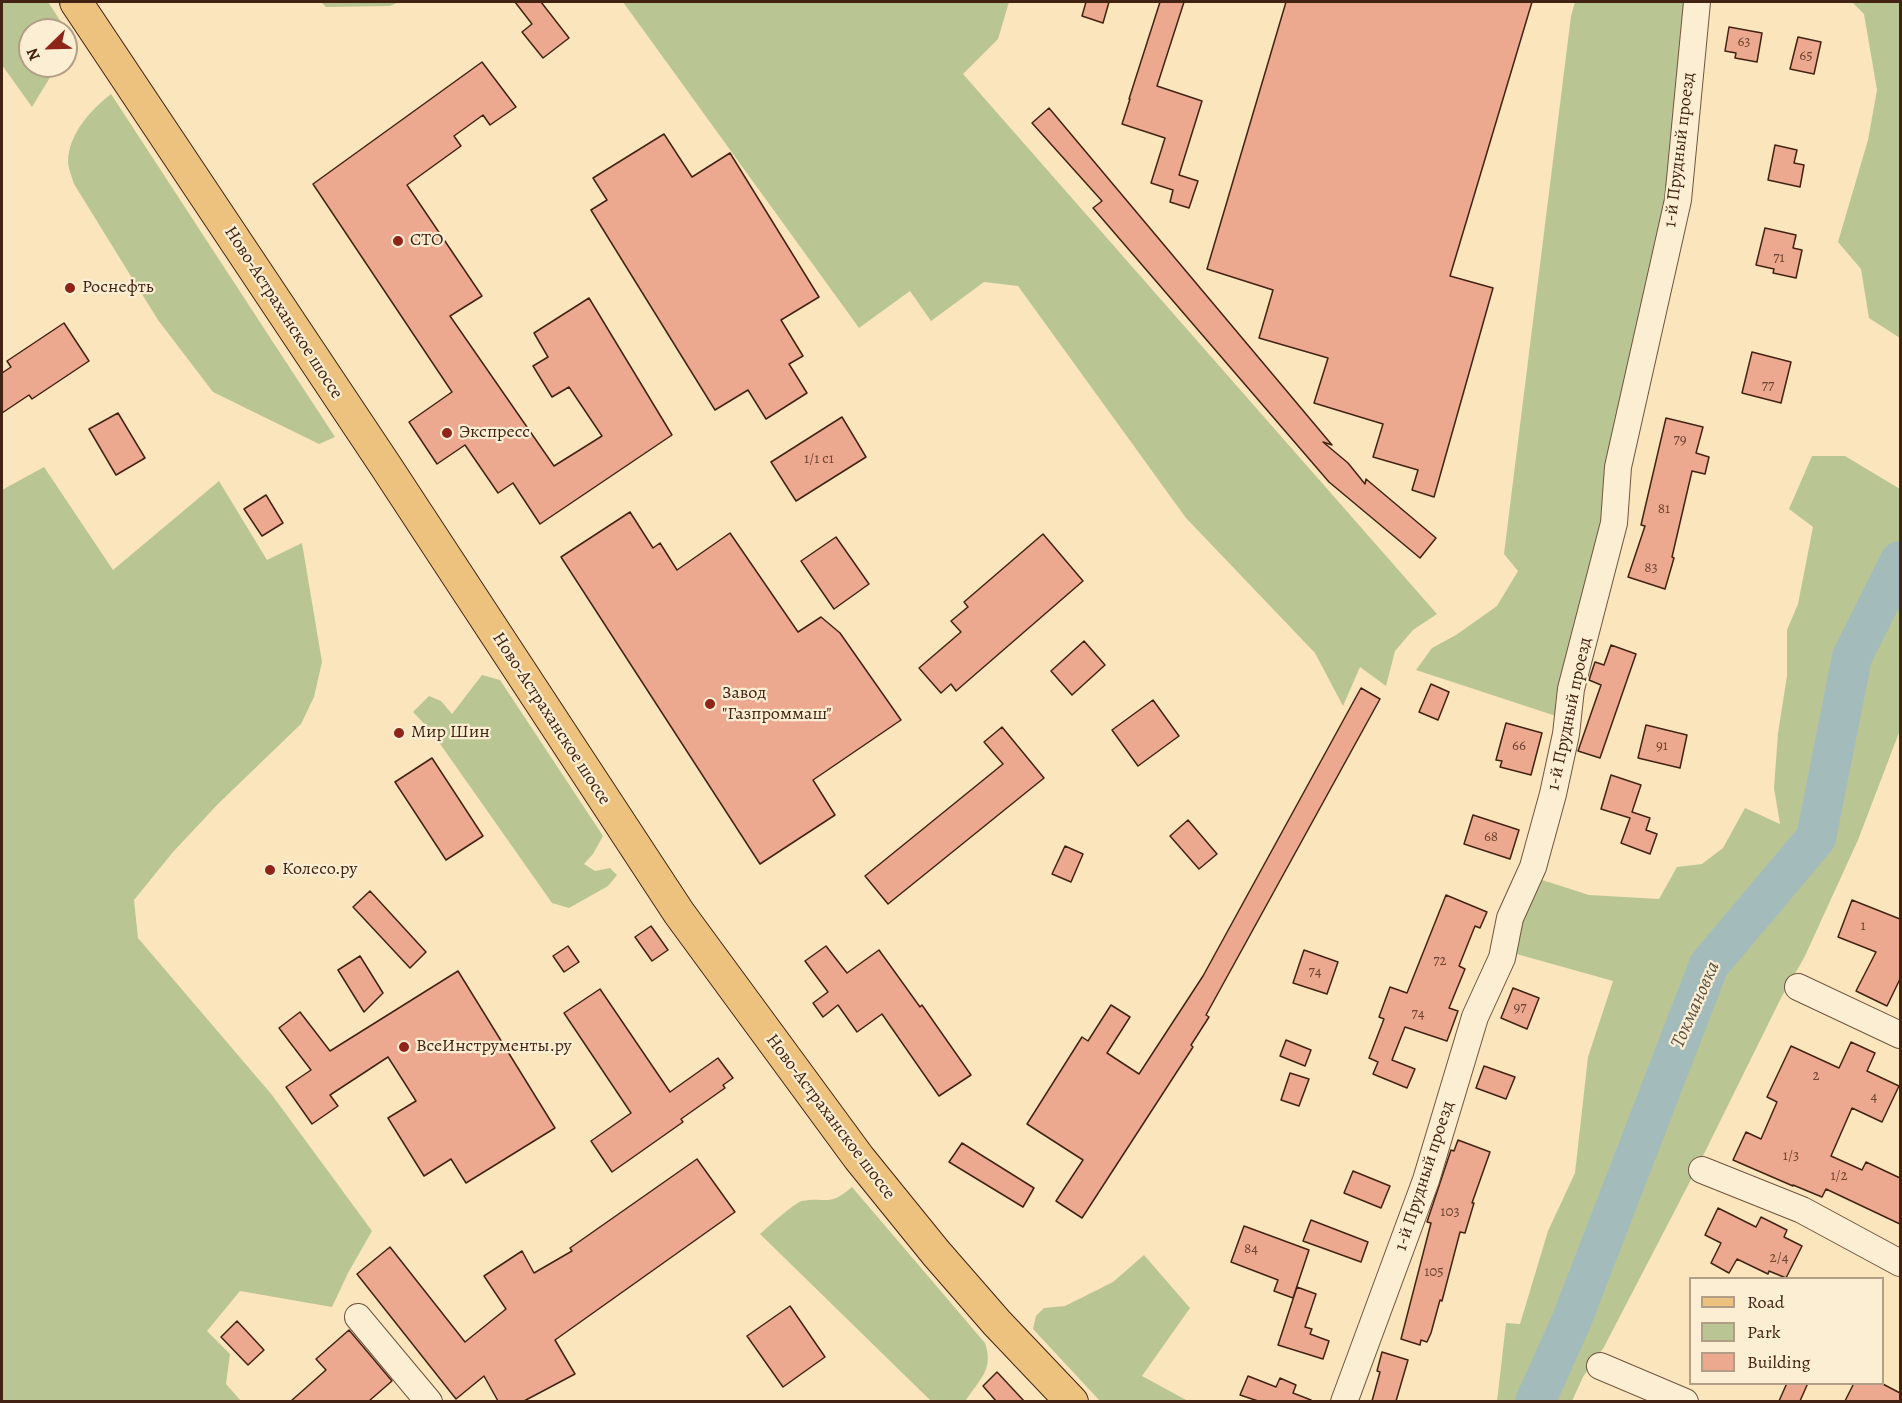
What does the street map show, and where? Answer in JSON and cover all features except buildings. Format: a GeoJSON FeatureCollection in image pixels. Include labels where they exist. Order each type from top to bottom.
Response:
{"type":"FeatureCollection","features":[{"type":"Feature","properties":{"kind":"main road","name":"Ново-Астраханское шоссе"},"geometry":{"type":"LineString","coordinates":[[76,2],[385,465],[679,913],[858,1158],[974,1297],[1072,1401]]}},
{"type":"Feature","properties":{"kind":"street","name":"1-й Прудный проезд"},"geometry":{"type":"LineString","coordinates":[[1344,1401],[1426,1180],[1475,1017],[1502,958],[1510,918],[1533,867],[1553,794],[1566,734],[1571,689],[1614,523],[1618,467],[1678,200],[1697,2]]}},
{"type":"Feature","properties":{"kind":"street"},"geometry":{"type":"LineString","coordinates":[[1798,987],[1900,1035]]}},
{"type":"Feature","properties":{"kind":"street"},"geometry":{"type":"LineString","coordinates":[[1702,1170],[1802,1210],[1900,1263]]}},
{"type":"Feature","properties":{"kind":"street"},"geometry":{"type":"LineString","coordinates":[[358,1317],[429,1401]]}},
{"type":"Feature","properties":{"kind":"street"},"geometry":{"type":"LineString","coordinates":[[1600,1366],[1685,1401]]}},
{"type":"Feature","properties":{"kind":"green space"},"geometry":{"type":"Polygon","coordinates":[[[2,2],[48,2],[59,18],[18,18],[18,78],[50,78],[32,107],[2,65],[2,2]]]}},
{"type":"Feature","properties":{"kind":"green space"},"geometry":{"type":"Polygon","coordinates":[[[321,2],[399,2],[390,6],[326,7],[321,2]]]}},
{"type":"Feature","properties":{"kind":"green space"},"geometry":{"type":"Polygon","coordinates":[[[623,2],[1009,2],[998,39],[963,74],[1437,614],[1413,630],[1395,651],[1386,686],[1360,667],[1343,706],[1315,653],[1186,518],[1018,286],[984,282],[931,321],[910,291],[859,328],[623,2]]]}},
{"type":"Feature","properties":{"kind":"green space"},"geometry":{"type":"Polygon","coordinates":[[[1575,2],[1689,2],[1667,195],[1610,503],[1562,718],[1416,670],[1432,648],[1456,635],[1497,606],[1518,571],[1504,554],[1571,16],[1575,2]]]}},
{"type":"Feature","properties":{"kind":"green space"},"geometry":{"type":"Polygon","coordinates":[[[1852,2],[1900,2],[1900,338],[1869,318],[1861,269],[1838,242],[1868,140],[1877,90],[1864,14],[1852,2]]]}},
{"type":"Feature","properties":{"kind":"green space"},"geometry":{"type":"Polygon","coordinates":[[[111,94],[335,437],[319,444],[213,392],[158,320],[74,184],[69,167],[69,151],[82,123],[111,94]]]}},
{"type":"Feature","properties":{"kind":"green space"},"geometry":{"type":"Polygon","coordinates":[[[1812,456],[1845,456],[1900,489],[1900,730],[1858,840],[1804,958],[1782,996],[1697,1168],[1604,1347],[1583,1377],[1572,1401],[1497,1402],[1506,1323],[1520,1324],[1548,1231],[1575,1173],[1588,1057],[1613,981],[1513,953],[1513,936],[1539,879],[1589,895],[1659,899],[1677,867],[1702,864],[1723,848],[1745,808],[1780,824],[1774,788],[1778,733],[1787,676],[1787,630],[1798,604],[1813,527],[1789,509],[1812,456]]]}},
{"type":"Feature","properties":{"kind":"green space"},"geometry":{"type":"Polygon","coordinates":[[[44,467],[113,570],[219,481],[267,560],[302,543],[322,662],[314,697],[301,724],[218,804],[173,852],[134,900],[138,938],[272,1095],[372,1231],[332,1307],[240,1291],[207,1331],[230,1354],[226,1384],[241,1401],[2,1401],[2,490],[44,467]]]}},
{"type":"Feature","properties":{"kind":"green space"},"geometry":{"type":"Polygon","coordinates":[[[482,675],[500,680],[603,836],[593,854],[584,864],[595,871],[610,868],[617,875],[608,886],[569,908],[552,903],[431,731],[413,712],[429,696],[441,701],[452,714],[482,675]]]}},
{"type":"Feature","properties":{"kind":"green space"},"geometry":{"type":"Polygon","coordinates":[[[852,1187],[985,1343],[987,1367],[967,1401],[931,1401],[760,1234],[798,1203],[832,1199],[852,1187]]]}},
{"type":"Feature","properties":{"kind":"green space"},"geometry":{"type":"Polygon","coordinates":[[[1144,1255],[1190,1308],[1142,1376],[1188,1401],[1100,1401],[1033,1329],[1036,1316],[1044,1308],[1065,1306],[1113,1282],[1144,1255]]]}},
{"type":"Feature","properties":{"kind":"waterway","name":"Токмановка"},"geometry":{"type":"LineString","coordinates":[[1535,1402],[1571,1322],[1709,965],[1816,838],[1852,657],[1900,561]]}},
{"type":"Feature","properties":{"kind":"place","name":"СТО"},"geometry":{"type":"Point","coordinates":[398,241]}},
{"type":"Feature","properties":{"kind":"place","name":"Роснефть"},"geometry":{"type":"Point","coordinates":[70,288]}},
{"type":"Feature","properties":{"kind":"place","name":"Экспресс"},"geometry":{"type":"Point","coordinates":[447,433]}},
{"type":"Feature","properties":{"kind":"place","name":"Завод \"Газпроммаш\""},"geometry":{"type":"Point","coordinates":[710,704]}},
{"type":"Feature","properties":{"kind":"place","name":"Мир Шин"},"geometry":{"type":"Point","coordinates":[399,733]}},
{"type":"Feature","properties":{"kind":"place","name":"Колесо.ру"},"geometry":{"type":"Point","coordinates":[270,870]}},
{"type":"Feature","properties":{"kind":"place","name":"ВсеИнструменты.ру"},"geometry":{"type":"Point","coordinates":[404,1047]}}]}
